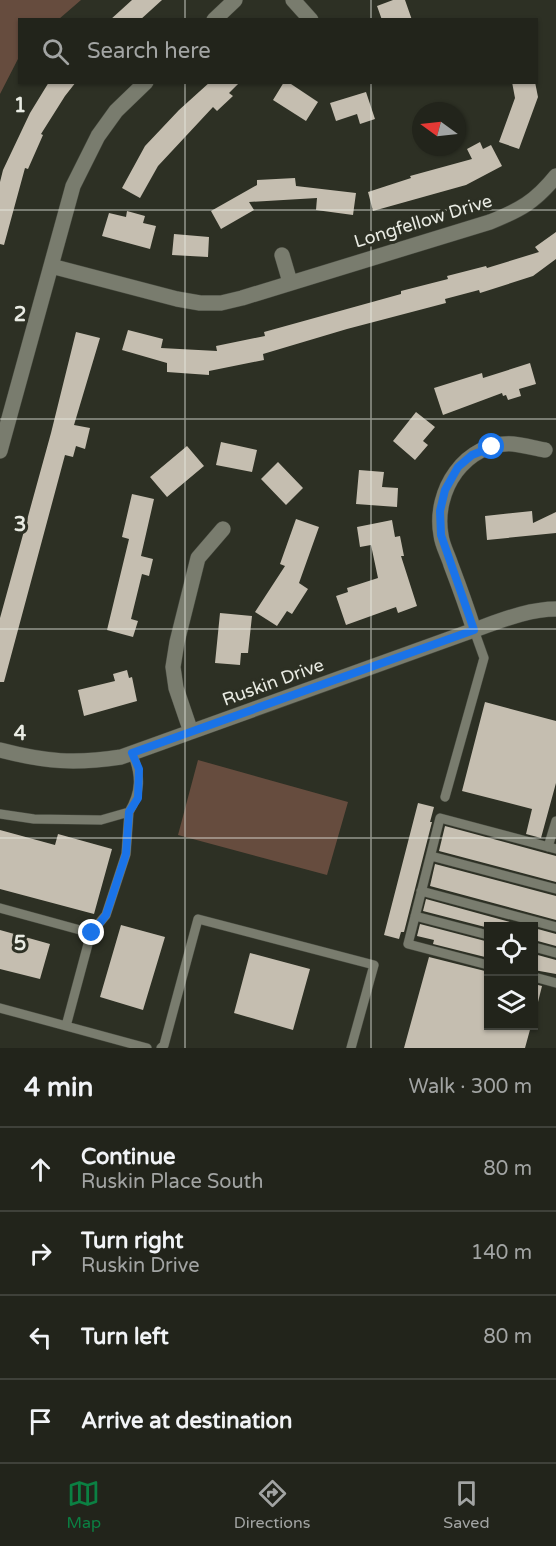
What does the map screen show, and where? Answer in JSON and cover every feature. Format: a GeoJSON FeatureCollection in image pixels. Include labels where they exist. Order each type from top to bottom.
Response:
{"type":"FeatureCollection","features":[{"type":"Feature","properties":{"kind":"street"},"geometry":{"type":"LineString","coordinates":[[216,18],[235,0]]}},
{"type":"Feature","properties":{"kind":"street"},"geometry":{"type":"LineString","coordinates":[[293,0],[309,18]]}},
{"type":"Feature","properties":{"kind":"street"},"geometry":{"type":"LineString","coordinates":[[0,451],[71,191],[98,136],[116,111],[144,84]]}},
{"type":"Feature","properties":{"kind":"street","name":"Longfellow Drive"},"geometry":{"type":"LineString","coordinates":[[51,266],[177,299],[200,303],[221,303],[490,222],[516,211],[539,196],[556,176]]}},
{"type":"Feature","properties":{"kind":"street"},"geometry":{"type":"LineString","coordinates":[[282,255],[290,282]]}},
{"type":"Feature","properties":{"kind":"street"},"geometry":{"type":"LineString","coordinates":[[474,630],[441,535],[440,511],[445,490],[458,467],[472,455],[492,447],[512,444],[544,450]]}},
{"type":"Feature","properties":{"kind":"street"},"geometry":{"type":"LineString","coordinates":[[191,732],[176,688],[173,667],[198,558],[223,530]]}},
{"type":"Feature","properties":{"kind":"street","name":"Ruskin Drive"},"geometry":{"type":"LineString","coordinates":[[0,750],[65,762],[121,757],[474,630],[523,614],[556,609]]}},
{"type":"Feature","properties":{"kind":"lane"},"geometry":{"type":"LineString","coordinates":[[445,797],[484,658],[474,630]]}},
{"type":"Feature","properties":{"kind":"lane"},"geometry":{"type":"LineString","coordinates":[[66,1026],[92,933],[106,915],[126,854],[129,812],[138,798],[139,769],[132,753]]}},
{"type":"Feature","properties":{"kind":"lane"},"geometry":{"type":"LineString","coordinates":[[0,814],[33,819],[101,820],[129,812]]}},
{"type":"Feature","properties":{"kind":"lane"},"geometry":{"type":"LineString","coordinates":[[484,964],[408,944],[440,818],[552,848],[556,821]]}},
{"type":"Feature","properties":{"kind":"lane"},"geometry":{"type":"LineString","coordinates":[[431,855],[556,889]]}},
{"type":"Feature","properties":{"kind":"lane"},"geometry":{"type":"LineString","coordinates":[[422,891],[556,927]]}},
{"type":"Feature","properties":{"kind":"lane"},"geometry":{"type":"LineString","coordinates":[[0,908],[92,933]]}},
{"type":"Feature","properties":{"kind":"lane"},"geometry":{"type":"LineString","coordinates":[[415,916],[484,934]]}},
{"type":"Feature","properties":{"kind":"lane"},"geometry":{"type":"LineString","coordinates":[[176,1048],[163,1046],[198,919],[374,965],[351,1048]]}},
{"type":"Feature","properties":{"kind":"lane"},"geometry":{"type":"LineString","coordinates":[[538,948],[556,953]]}},
{"type":"Feature","properties":{"kind":"lane"},"geometry":{"type":"LineString","coordinates":[[538,978],[556,983]]}},
{"type":"Feature","properties":{"kind":"lane"},"geometry":{"type":"LineString","coordinates":[[0,1008],[147,1048]]}},
{"type":"Feature","properties":{"kind":"shaded area"},"geometry":{"type":"Polygon","coordinates":[[[0,0],[81,0],[60,18],[18,18],[18,59],[0,94],[0,0]]]}},
{"type":"Feature","properties":{"kind":"shaded area"},"geometry":{"type":"Polygon","coordinates":[[[198,760],[348,802],[327,875],[178,835],[198,760]]]}},
{"type":"Feature","properties":{"kind":"building"},"geometry":{"type":"Polygon","coordinates":[[[132,0],[162,0],[142,18],[112,18],[132,0]]]}},
{"type":"Feature","properties":{"kind":"building"},"geometry":{"type":"Polygon","coordinates":[[[393,0],[405,0],[411,18],[381,18],[377,6],[393,0]]]}},
{"type":"Feature","properties":{"kind":"building"},"geometry":{"type":"Polygon","coordinates":[[[48,84],[74,84],[41,134],[43,135],[28,169],[25,168],[4,245],[0,244],[0,182],[3,170],[30,113],[48,84]]]}},
{"type":"Feature","properties":{"kind":"building"},"geometry":{"type":"Polygon","coordinates":[[[208,84],[238,84],[229,93],[233,96],[217,111],[213,107],[158,166],[140,198],[122,188],[145,146],[208,84]]]}},
{"type":"Feature","properties":{"kind":"building"},"geometry":{"type":"Polygon","coordinates":[[[283,84],[291,84],[318,102],[306,121],[273,100],[283,84]]]}},
{"type":"Feature","properties":{"kind":"building"},"geometry":{"type":"Polygon","coordinates":[[[512,84],[535,84],[538,97],[519,149],[499,142],[515,98],[512,84]]]}},
{"type":"Feature","properties":{"kind":"building"},"geometry":{"type":"Polygon","coordinates":[[[366,92],[375,119],[360,124],[357,114],[336,121],[330,103],[366,92]]]}},
{"type":"Feature","properties":{"kind":"building"},"geometry":{"type":"Polygon","coordinates":[[[480,142],[483,149],[491,145],[502,166],[466,185],[373,211],[368,192],[411,178],[410,176],[472,159],[467,149],[480,142]]]}},
{"type":"Feature","properties":{"kind":"building"},"geometry":{"type":"Polygon","coordinates":[[[295,178],[296,186],[356,193],[353,215],[316,210],[317,198],[249,202],[254,210],[221,229],[211,211],[257,185],[257,180],[295,178]]]}},
{"type":"Feature","properties":{"kind":"building"},"geometry":{"type":"Polygon","coordinates":[[[127,211],[145,216],[143,223],[156,226],[150,249],[102,236],[109,213],[126,217],[127,211]]]}},
{"type":"Feature","properties":{"kind":"building"},"geometry":{"type":"Polygon","coordinates":[[[556,232],[556,259],[533,276],[480,293],[479,290],[445,299],[446,303],[263,354],[264,360],[209,371],[209,375],[167,372],[167,363],[122,350],[128,330],[163,339],[161,348],[217,351],[216,346],[265,336],[264,332],[401,294],[401,291],[448,279],[447,276],[486,266],[487,268],[539,252],[535,247],[556,232]]]}},
{"type":"Feature","properties":{"kind":"building"},"geometry":{"type":"Polygon","coordinates":[[[174,234],[209,237],[208,257],[172,255],[174,234]]]}},
{"type":"Feature","properties":{"kind":"building"},"geometry":{"type":"Polygon","coordinates":[[[76,332],[100,338],[74,425],[90,428],[85,449],[76,446],[73,457],[65,455],[4,682],[0,682],[0,618],[76,332]]]}},
{"type":"Feature","properties":{"kind":"building"},"geometry":{"type":"Polygon","coordinates":[[[530,363],[536,384],[519,389],[521,396],[508,400],[502,393],[443,415],[434,388],[482,373],[483,378],[530,363]]]}},
{"type":"Feature","properties":{"kind":"building"},"geometry":{"type":"Polygon","coordinates":[[[416,412],[435,427],[423,441],[428,445],[415,460],[393,441],[416,412]]]}},
{"type":"Feature","properties":{"kind":"building"},"geometry":{"type":"Polygon","coordinates":[[[221,442],[257,450],[252,472],[216,465],[221,442]]]}},
{"type":"Feature","properties":{"kind":"building"},"geometry":{"type":"Polygon","coordinates":[[[187,446],[204,466],[167,497],[150,477],[187,446]]]}},
{"type":"Feature","properties":{"kind":"building"},"geometry":{"type":"Polygon","coordinates":[[[278,462],[303,488],[286,505],[261,479],[278,462]]]}},
{"type":"Feature","properties":{"kind":"building"},"geometry":{"type":"Polygon","coordinates":[[[359,470],[384,472],[382,487],[398,488],[397,507],[356,504],[359,470]]]}},
{"type":"Feature","properties":{"kind":"building"},"geometry":{"type":"Polygon","coordinates":[[[132,494],[154,499],[141,556],[153,559],[149,576],[142,574],[131,619],[138,621],[133,637],[107,630],[129,539],[122,537],[132,494]]]}},
{"type":"Feature","properties":{"kind":"building"},"geometry":{"type":"Polygon","coordinates":[[[532,511],[533,523],[556,512],[556,533],[487,540],[485,516],[532,511]]]}},
{"type":"Feature","properties":{"kind":"building"},"geometry":{"type":"Polygon","coordinates":[[[296,519],[319,527],[299,583],[308,589],[292,614],[287,611],[277,626],[255,612],[285,566],[280,564],[296,519]]]}},
{"type":"Feature","properties":{"kind":"building"},"geometry":{"type":"Polygon","coordinates":[[[392,520],[395,537],[400,536],[404,556],[401,556],[417,606],[398,613],[396,607],[346,625],[336,596],[348,592],[347,588],[378,578],[371,545],[360,547],[357,527],[392,520]]]}},
{"type":"Feature","properties":{"kind":"building"},"geometry":{"type":"Polygon","coordinates":[[[220,613],[252,616],[248,653],[241,653],[240,665],[215,663],[220,613]]]}},
{"type":"Feature","properties":{"kind":"building"},"geometry":{"type":"Polygon","coordinates":[[[127,670],[129,678],[132,677],[137,701],[84,716],[78,690],[115,681],[113,674],[127,670]]]}},
{"type":"Feature","properties":{"kind":"building"},"geometry":{"type":"Polygon","coordinates":[[[485,702],[556,721],[556,783],[541,838],[526,834],[532,809],[462,791],[485,702]]]}},
{"type":"Feature","properties":{"kind":"building"},"geometry":{"type":"Polygon","coordinates":[[[418,803],[434,807],[430,822],[432,822],[404,932],[401,932],[399,939],[384,935],[418,803]]]}},
{"type":"Feature","properties":{"kind":"building"},"geometry":{"type":"Polygon","coordinates":[[[445,826],[556,856],[556,882],[439,851],[445,826]]]}},
{"type":"Feature","properties":{"kind":"building"},"geometry":{"type":"Polygon","coordinates":[[[0,830],[55,845],[58,834],[112,849],[94,914],[0,889],[0,830]]]}},
{"type":"Feature","properties":{"kind":"building"},"geometry":{"type":"Polygon","coordinates":[[[435,864],[556,896],[556,920],[430,886],[435,864]]]}},
{"type":"Feature","properties":{"kind":"building"},"geometry":{"type":"Polygon","coordinates":[[[426,899],[510,922],[484,922],[484,927],[423,911],[426,899]]]}},
{"type":"Feature","properties":{"kind":"building"},"geometry":{"type":"Polygon","coordinates":[[[420,924],[484,941],[484,957],[433,944],[434,940],[417,936],[420,924]]]}},
{"type":"Feature","properties":{"kind":"building"},"geometry":{"type":"Polygon","coordinates":[[[121,925],[165,937],[143,1010],[100,997],[121,925]]]}},
{"type":"Feature","properties":{"kind":"building"},"geometry":{"type":"Polygon","coordinates":[[[538,929],[556,934],[556,946],[538,941],[538,929]]]}},
{"type":"Feature","properties":{"kind":"building"},"geometry":{"type":"Polygon","coordinates":[[[0,930],[50,944],[40,979],[0,969],[0,930]]]}},
{"type":"Feature","properties":{"kind":"building"},"geometry":{"type":"Polygon","coordinates":[[[250,953],[310,969],[293,1030],[234,1013],[250,953]]]}},
{"type":"Feature","properties":{"kind":"building"},"geometry":{"type":"Polygon","coordinates":[[[538,955],[556,960],[556,974],[538,971],[538,955]]]}},
{"type":"Feature","properties":{"kind":"building"},"geometry":{"type":"Polygon","coordinates":[[[429,957],[484,971],[484,1030],[530,1030],[525,1048],[404,1048],[429,957]]]}},
{"type":"Feature","properties":{"kind":"building"},"geometry":{"type":"Polygon","coordinates":[[[538,985],[542,986],[538,1002],[538,985]]]}},
{"type":"Feature","properties":{"kind":"route"},"geometry":{"type":"LineString","coordinates":[[92,933],[106,915],[126,854],[129,812],[138,798],[139,769],[132,753],[474,630],[441,535],[440,511],[445,490],[458,467],[472,455],[492,447]]}}]}
